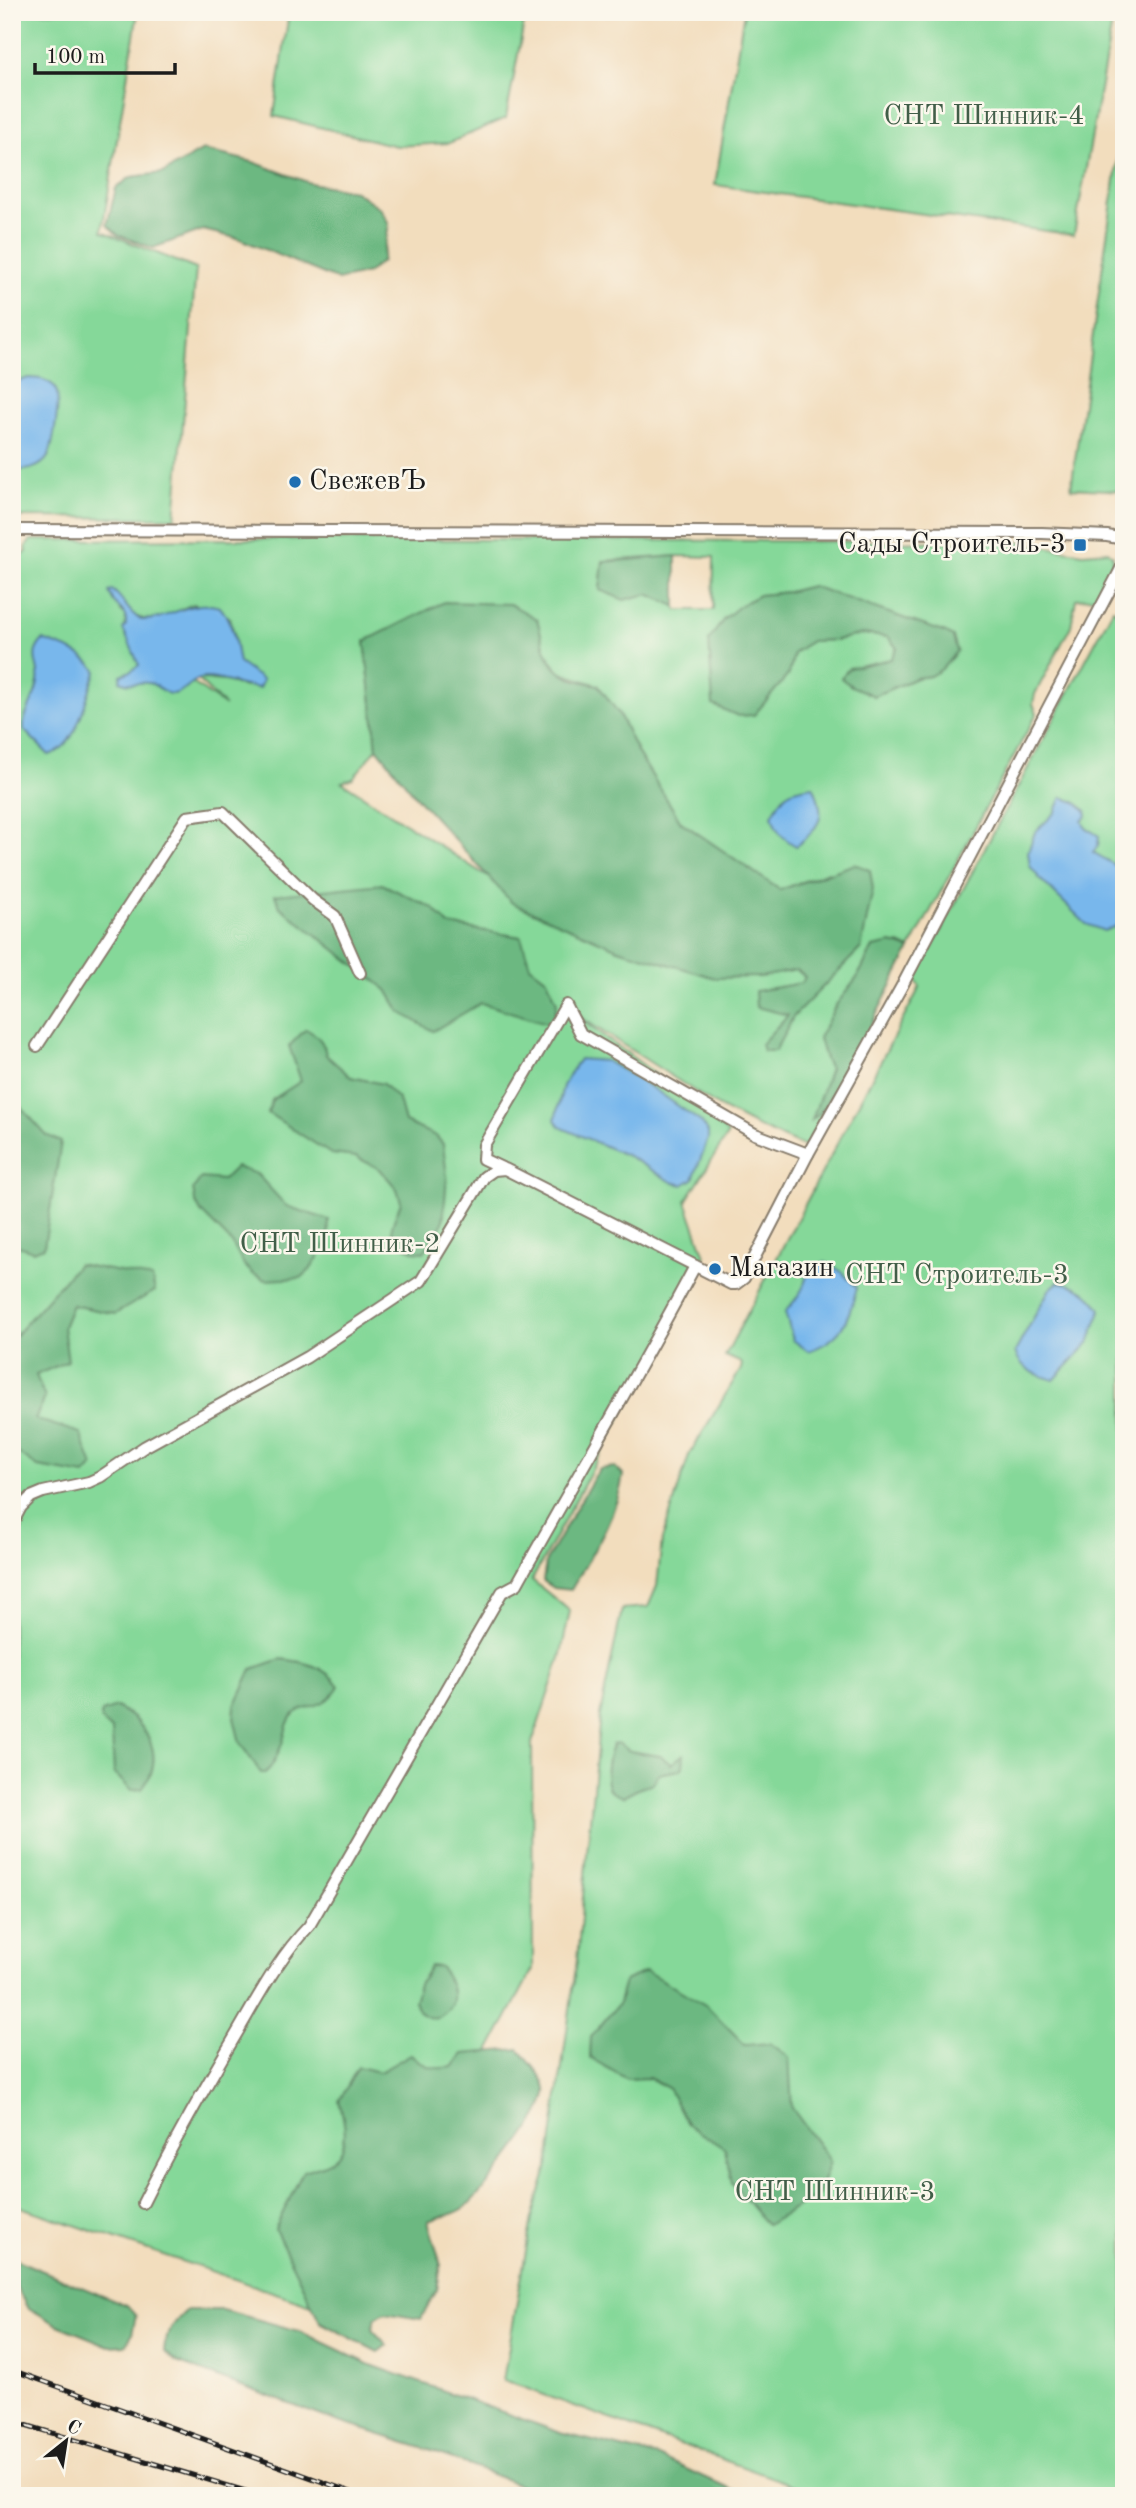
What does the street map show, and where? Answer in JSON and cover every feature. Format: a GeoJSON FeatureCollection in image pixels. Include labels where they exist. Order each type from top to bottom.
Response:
{"type":"FeatureCollection","features":[{"type":"Feature","properties":{"kind":"street"},"geometry":{"type":"LineString","coordinates":[[12,530],[1042,533],[1124,539]]}},
{"type":"Feature","properties":{"kind":"street"},"geometry":{"type":"LineString","coordinates":[[808,1154],[755,1134],[581,1034],[566,1005],[484,1145],[483,1159],[731,1284],[744,1278],[808,1154],[903,984],[1124,563]]}},
{"type":"Feature","properties":{"kind":"street"},"geometry":{"type":"LineString","coordinates":[[37,1046],[187,817],[223,812],[313,901],[335,916],[360,973]]}},
{"type":"Feature","properties":{"kind":"street"},"geometry":{"type":"LineString","coordinates":[[12,1524],[21,1507],[31,1497],[100,1477],[144,1447],[307,1357],[421,1281],[484,1177],[494,1170],[505,1169]]}},
{"type":"Feature","properties":{"kind":"street"},"geometry":{"type":"LineString","coordinates":[[143,2203],[182,2127],[255,2002],[293,1942],[309,1926],[502,1592],[517,1584],[590,1453],[631,1386],[695,1266]]}},
{"type":"Feature","properties":{"kind":"green space"},"geometry":{"type":"Polygon","coordinates":[[[12,12],[138,12],[102,231],[196,269],[175,518],[12,517],[12,12]]]}},
{"type":"Feature","properties":{"kind":"green space"},"geometry":{"type":"Polygon","coordinates":[[[289,12],[526,12],[506,118],[449,143],[396,146],[274,116],[289,12]]]}},
{"type":"Feature","properties":{"kind":"green space","name":"СНТ Шинник-4"},"geometry":{"type":"Polygon","coordinates":[[[744,12],[1114,12],[1074,235],[715,185],[744,12]]]}},
{"type":"Feature","properties":{"kind":"green space"},"geometry":{"type":"Polygon","coordinates":[[[1124,117],[1124,491],[1071,488],[1124,117]]]}},
{"type":"Feature","properties":{"kind":"green space"},"geometry":{"type":"Polygon","coordinates":[[[203,150],[253,162],[310,183],[355,191],[380,208],[389,224],[382,261],[368,273],[338,280],[240,239],[203,230],[153,248],[118,235],[107,225],[116,188],[131,177],[163,173],[203,150]]]}},
{"type":"Feature","properties":{"kind":"green space","name":"СНТ Шинник-2"},"geometry":{"type":"Polygon","coordinates":[[[31,540],[1018,542],[1083,553],[1108,551],[1113,556],[1112,567],[1098,597],[1076,599],[1071,626],[1035,694],[1033,704],[1037,713],[910,949],[900,944],[873,947],[857,978],[836,1005],[819,1038],[830,1068],[813,1119],[838,1086],[805,1147],[719,1107],[577,1015],[709,1113],[728,1134],[686,1201],[705,1256],[698,1275],[532,1580],[570,1611],[560,1658],[532,1743],[533,1969],[347,2317],[12,2204],[12,550],[20,556],[27,552],[26,547],[31,540]],[[676,556],[603,561],[600,590],[648,594],[676,606],[677,610],[713,610],[714,557],[676,556]],[[812,586],[759,595],[789,674],[794,653],[811,641],[836,640],[863,634],[888,637],[897,648],[874,696],[916,678],[930,676],[957,651],[812,586]],[[194,604],[167,616],[142,619],[125,608],[120,610],[126,615],[125,634],[225,706],[197,679],[225,681],[245,687],[245,668],[238,663],[229,617],[194,604]],[[537,619],[365,641],[377,748],[353,778],[342,782],[528,903],[797,970],[805,977],[788,1015],[777,1027],[785,1033],[793,1017],[861,948],[828,872],[780,890],[681,822],[637,752],[619,714],[598,685],[559,672],[545,650],[537,619]]]}},
{"type":"Feature","properties":{"kind":"green space"},"geometry":{"type":"Polygon","coordinates":[[[676,556],[676,606],[648,594],[624,600],[600,590],[603,562],[676,556]]]}},
{"type":"Feature","properties":{"kind":"green space"},"geometry":{"type":"Polygon","coordinates":[[[812,586],[946,633],[953,637],[957,651],[942,669],[930,676],[916,678],[874,696],[851,686],[841,678],[849,668],[891,659],[897,648],[888,637],[863,634],[836,640],[811,641],[794,653],[789,674],[754,715],[738,716],[713,705],[709,640],[724,619],[742,604],[759,595],[812,586]]]}},
{"type":"Feature","properties":{"kind":"green space"},"geometry":{"type":"Polygon","coordinates":[[[444,602],[510,604],[537,619],[545,647],[555,667],[568,677],[598,685],[619,714],[637,752],[681,822],[780,890],[855,864],[870,870],[873,889],[861,948],[793,1017],[775,1051],[763,1051],[761,1044],[788,1015],[756,1007],[755,991],[801,983],[805,977],[797,970],[761,977],[715,978],[618,949],[512,903],[418,799],[377,748],[365,641],[444,602]]]}},
{"type":"Feature","properties":{"kind":"green space","name":"СНТ Шинник-3"},"geometry":{"type":"Polygon","coordinates":[[[1113,609],[1124,615],[1124,2496],[823,2496],[503,2380],[532,2218],[548,2166],[577,1960],[600,1715],[622,1609],[648,1607],[657,1586],[662,1540],[689,1455],[741,1369],[742,1363],[725,1356],[920,987],[915,979],[1113,609]]]}},
{"type":"Feature","properties":{"kind":"green space"},"geometry":{"type":"Polygon","coordinates":[[[382,884],[433,908],[449,925],[521,937],[530,966],[547,979],[557,1002],[553,1025],[481,1003],[433,1031],[400,1012],[387,990],[280,907],[275,895],[382,884]]]}},
{"type":"Feature","properties":{"kind":"green space"},"geometry":{"type":"Polygon","coordinates":[[[892,943],[910,949],[853,1060],[820,1113],[812,1120],[830,1068],[819,1038],[836,1005],[857,978],[873,947],[892,943]]]}},
{"type":"Feature","properties":{"kind":"green space"},"geometry":{"type":"Polygon","coordinates":[[[306,1029],[320,1039],[326,1055],[351,1077],[383,1084],[399,1100],[405,1122],[436,1136],[443,1144],[447,1177],[443,1223],[424,1252],[413,1251],[393,1239],[392,1226],[401,1202],[397,1189],[380,1169],[356,1157],[331,1154],[268,1113],[272,1100],[301,1081],[289,1046],[306,1029]]]}},
{"type":"Feature","properties":{"kind":"green space"},"geometry":{"type":"Polygon","coordinates":[[[12,1097],[46,1135],[61,1142],[44,1247],[33,1251],[12,1244],[12,1097]]]}},
{"type":"Feature","properties":{"kind":"green space"},"geometry":{"type":"Polygon","coordinates":[[[236,1167],[257,1174],[286,1206],[329,1220],[328,1242],[310,1270],[301,1278],[265,1280],[253,1274],[244,1265],[231,1242],[201,1212],[193,1189],[201,1178],[223,1180],[236,1167]]]}},
{"type":"Feature","properties":{"kind":"green space"},"geometry":{"type":"Polygon","coordinates":[[[78,1264],[152,1278],[155,1291],[115,1314],[72,1305],[63,1327],[68,1361],[36,1375],[45,1398],[35,1419],[80,1433],[93,1466],[85,1475],[38,1467],[12,1449],[12,1339],[78,1264]]]}},
{"type":"Feature","properties":{"kind":"green space"},"geometry":{"type":"Polygon","coordinates":[[[615,1467],[623,1475],[615,1505],[602,1535],[571,1590],[554,1588],[543,1581],[546,1561],[600,1469],[615,1467]]]}},
{"type":"Feature","properties":{"kind":"green space"},"geometry":{"type":"Polygon","coordinates":[[[281,1659],[320,1669],[339,1686],[327,1700],[292,1716],[274,1761],[266,1773],[261,1773],[240,1743],[234,1718],[235,1706],[252,1669],[281,1659]]]}},
{"type":"Feature","properties":{"kind":"green space"},"geometry":{"type":"Polygon","coordinates":[[[116,1707],[137,1722],[150,1742],[153,1765],[142,1789],[131,1790],[114,1773],[112,1730],[101,1718],[102,1712],[116,1707]]]}},
{"type":"Feature","properties":{"kind":"green space"},"geometry":{"type":"Polygon","coordinates":[[[618,1743],[630,1751],[660,1756],[671,1764],[684,1754],[683,1767],[658,1774],[653,1784],[623,1797],[617,1795],[609,1789],[606,1773],[611,1748],[618,1743]]]}},
{"type":"Feature","properties":{"kind":"green space"},"geometry":{"type":"Polygon","coordinates":[[[430,1966],[441,1967],[452,1990],[449,2008],[442,2015],[433,2018],[423,2015],[414,2001],[419,1984],[430,1966]]]}},
{"type":"Feature","properties":{"kind":"green space"},"geometry":{"type":"Polygon","coordinates":[[[646,1971],[707,2006],[745,2045],[770,2043],[789,2057],[792,2108],[830,2161],[818,2195],[767,2225],[732,2183],[725,2149],[687,2124],[668,2088],[649,2078],[627,2079],[590,2058],[591,2037],[619,2003],[625,1981],[646,1971]]]}},
{"type":"Feature","properties":{"kind":"green space"},"geometry":{"type":"Polygon","coordinates":[[[519,2049],[542,2079],[546,2089],[545,2100],[514,2151],[473,2199],[456,2212],[428,2221],[441,2265],[437,2290],[421,2319],[385,2313],[375,2319],[372,2329],[387,2345],[378,2352],[320,2322],[275,2229],[303,2171],[334,2159],[343,2147],[345,2132],[339,2101],[358,2067],[380,2072],[411,2054],[425,2065],[446,2068],[453,2067],[463,2054],[519,2049]]]}},
{"type":"Feature","properties":{"kind":"green space"},"geometry":{"type":"Polygon","coordinates":[[[12,2258],[127,2306],[136,2316],[126,2345],[109,2346],[58,2325],[27,2307],[16,2287],[16,2281],[12,2279],[12,2258]]]}},
{"type":"Feature","properties":{"kind":"green space"},"geometry":{"type":"Polygon","coordinates":[[[187,2310],[223,2310],[299,2331],[371,2365],[561,2433],[662,2458],[745,2496],[548,2496],[429,2450],[330,2419],[177,2362],[164,2351],[166,2339],[187,2310]]]}},
{"type":"Feature","properties":{"kind":"water"},"geometry":{"type":"Polygon","coordinates":[[[28,378],[44,380],[54,387],[57,412],[49,455],[38,466],[22,470],[12,466],[12,388],[28,378]]]}},
{"type":"Feature","properties":{"kind":"water"},"geometry":{"type":"Polygon","coordinates":[[[112,590],[141,620],[162,617],[198,605],[220,607],[231,627],[239,663],[263,680],[259,688],[205,678],[173,694],[148,683],[120,681],[121,675],[139,665],[123,629],[126,615],[114,602],[109,592],[112,590]]]}},
{"type":"Feature","properties":{"kind":"water"},"geometry":{"type":"Polygon","coordinates":[[[43,640],[80,655],[97,671],[80,719],[68,742],[49,755],[24,730],[25,719],[38,682],[36,651],[43,640]]]}},
{"type":"Feature","properties":{"kind":"water"},"geometry":{"type":"Polygon","coordinates":[[[813,786],[820,805],[819,820],[811,833],[796,846],[780,834],[772,815],[787,793],[813,786]]]}},
{"type":"Feature","properties":{"kind":"water"},"geometry":{"type":"Polygon","coordinates":[[[1062,797],[1086,810],[1087,816],[1082,821],[1085,827],[1099,836],[1098,846],[1093,852],[1116,866],[1120,876],[1124,878],[1124,923],[1104,931],[1086,924],[1030,866],[1028,852],[1035,832],[1055,813],[1062,797]]]}},
{"type":"Feature","properties":{"kind":"water"},"geometry":{"type":"Polygon","coordinates":[[[579,1059],[606,1061],[657,1091],[701,1122],[708,1132],[708,1139],[693,1179],[683,1185],[672,1182],[628,1156],[562,1128],[555,1120],[563,1086],[579,1059]]]}},
{"type":"Feature","properties":{"kind":"water"},"geometry":{"type":"Polygon","coordinates":[[[825,1262],[842,1272],[857,1288],[842,1328],[829,1341],[808,1351],[793,1340],[785,1312],[800,1293],[808,1272],[825,1262]]]}},
{"type":"Feature","properties":{"kind":"water"},"geometry":{"type":"Polygon","coordinates":[[[1058,1282],[1083,1291],[1101,1309],[1089,1343],[1054,1380],[1026,1368],[1015,1352],[1049,1290],[1058,1282]]]}},
{"type":"Feature","properties":{"kind":"railway"},"geometry":{"type":"LineString","coordinates":[[12,2370],[362,2496]]}},
{"type":"Feature","properties":{"kind":"railway"},"geometry":{"type":"LineString","coordinates":[[12,2421],[262,2496]]}},
{"type":"Feature","properties":{"kind":"place","name":"СвежевЪ"},"geometry":{"type":"Point","coordinates":[295,482]}},
{"type":"Feature","properties":{"kind":"place","name":"Сады Строитель-3"},"geometry":{"type":"Point","coordinates":[1080,545]}},
{"type":"Feature","properties":{"kind":"place","name":"Магазин"},"geometry":{"type":"Point","coordinates":[715,1269]}},
{"type":"Feature","properties":{"kind":"park label","name":"СНТ Строитель-3"},"geometry":{"type":"Point","coordinates":[957,1276]}}]}
